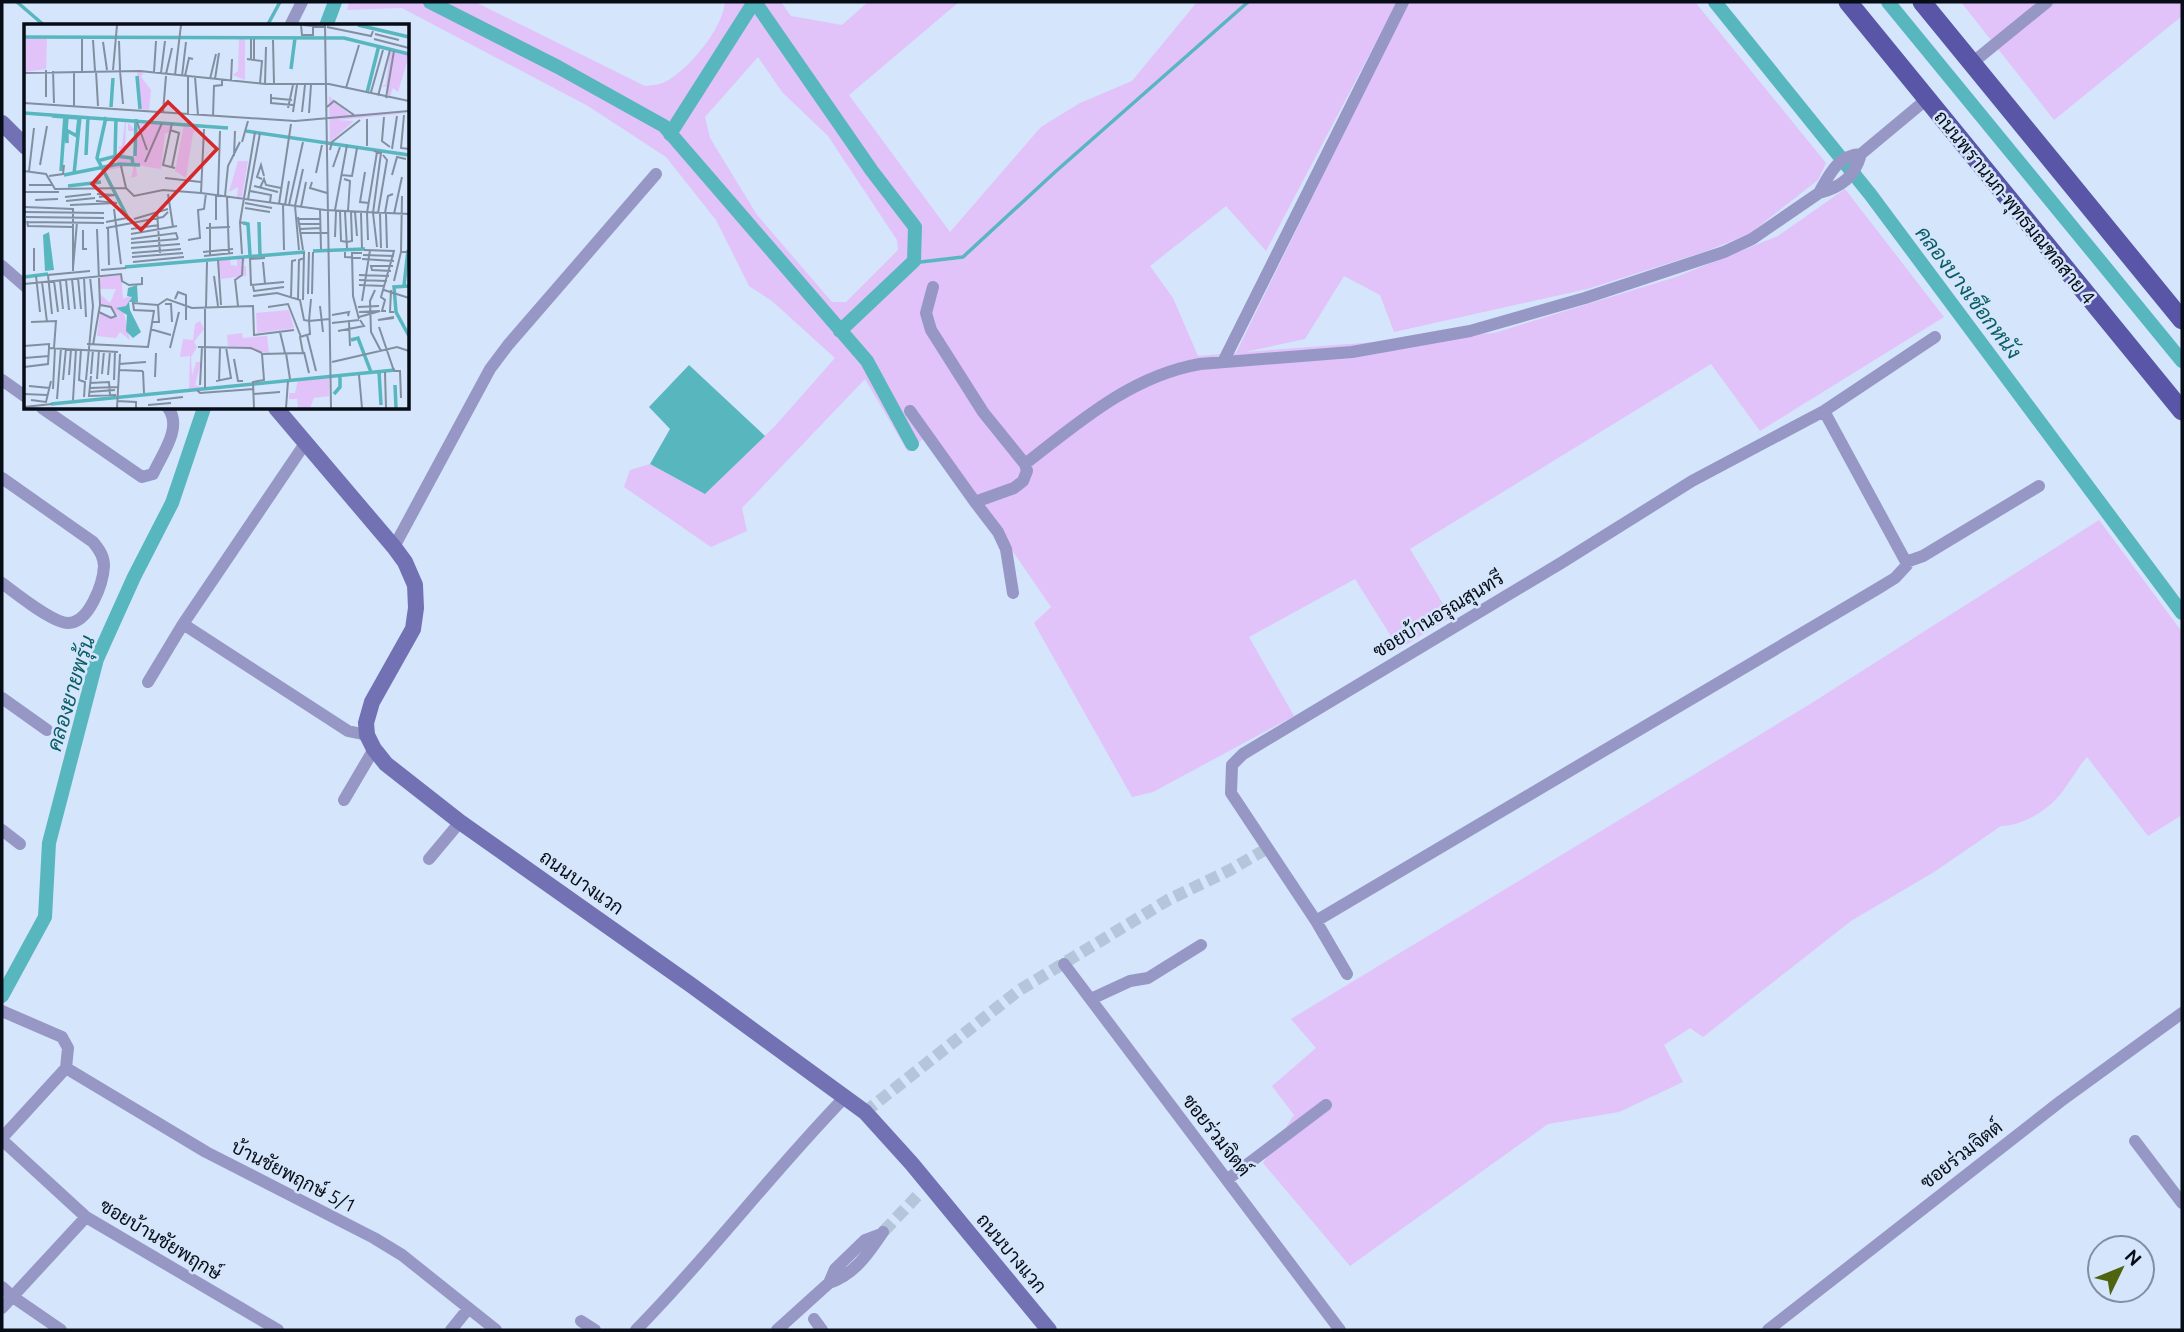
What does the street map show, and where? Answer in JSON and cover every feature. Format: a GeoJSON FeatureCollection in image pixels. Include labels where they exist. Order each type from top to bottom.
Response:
{"type":"FeatureCollection","features":[{"type":"Feature","properties":{"kind":"main road","name":"ถนนพรานนก-พุทธมณฑลสาย 4"},"geometry":{"type":"LineString","coordinates":[[1848,2],[2182,411]]}},
{"type":"Feature","properties":{"kind":"main road"},"geometry":{"type":"LineString","coordinates":[[1922,2],[2182,320]]}},
{"type":"Feature","properties":{"kind":"main road"},"geometry":{"type":"LineString","coordinates":[[2,123],[24,145]]}},
{"type":"Feature","properties":{"kind":"main road"},"geometry":{"type":"LineString","coordinates":[[278,410],[394,547],[405,562],[415,585],[416,608],[412,629],[372,702],[366,723],[371,742]]}},
{"type":"Feature","properties":{"kind":"main road","name":"ถนนบางแวก"},"geometry":{"type":"LineString","coordinates":[[371,742],[386,764],[460,822],[865,1112],[925,1188],[1046,1329]]}},
{"type":"Feature","properties":{"kind":"street"},"geometry":{"type":"LineString","coordinates":[[291,24],[302,2]]}},
{"type":"Feature","properties":{"kind":"street"},"geometry":{"type":"LineString","coordinates":[[1223,362],[1403,2]]}},
{"type":"Feature","properties":{"kind":"street"},"geometry":{"type":"LineString","coordinates":[[1972,63],[2047,2]]}},
{"type":"Feature","properties":{"kind":"street"},"geometry":{"type":"LineString","coordinates":[[1025,464],[1101,405],[1135,386],[1180,368],[1352,352],[1470,331],[1586,298],[1724,252],[1752,239],[1825,188],[1839,163],[1858,158],[1927,99]]}},
{"type":"Feature","properties":{"kind":"street"},"geometry":{"type":"LineString","coordinates":[[394,547],[498,358],[656,174]]}},
{"type":"Feature","properties":{"kind":"street"},"geometry":{"type":"LineString","coordinates":[[2,266],[24,285]]}},
{"type":"Feature","properties":{"kind":"street"},"geometry":{"type":"LineString","coordinates":[[933,287],[926,313],[931,330],[983,412],[1025,464],[1027,475],[1014,488],[975,502]]}},
{"type":"Feature","properties":{"kind":"street","name":"ซอยบ้านอรุณสุนทรี"},"geometry":{"type":"LineString","coordinates":[[1347,974],[1316,921],[1231,793],[1232,765],[1243,754],[1692,481],[1824,411],[1935,337]]}},
{"type":"Feature","properties":{"kind":"street"},"geometry":{"type":"LineString","coordinates":[[2,380],[24,396]]}},
{"type":"Feature","properties":{"kind":"street"},"geometry":{"type":"LineString","coordinates":[[45,410],[142,477],[153,474],[175,426],[169,410]]}},
{"type":"Feature","properties":{"kind":"street"},"geometry":{"type":"LineString","coordinates":[[910,411],[998,532],[1006,549],[1013,593]]}},
{"type":"Feature","properties":{"kind":"street"},"geometry":{"type":"LineString","coordinates":[[1316,921],[1900,573],[1907,565],[1906,562],[1824,411]]}},
{"type":"Feature","properties":{"kind":"street"},"geometry":{"type":"LineString","coordinates":[[148,682],[183,624],[306,442]]}},
{"type":"Feature","properties":{"kind":"street"},"geometry":{"type":"LineString","coordinates":[[2,478],[93,542],[101,551],[104,565],[89,611],[78,621],[66,623],[41,611],[2,583]]}},
{"type":"Feature","properties":{"kind":"street"},"geometry":{"type":"LineString","coordinates":[[1906,562],[1923,556],[2039,485]]}},
{"type":"Feature","properties":{"kind":"street"},"geometry":{"type":"LineString","coordinates":[[183,624],[348,731],[371,742],[345,800]]}},
{"type":"Feature","properties":{"kind":"street"},"geometry":{"type":"LineString","coordinates":[[2,698],[47,730]]}},
{"type":"Feature","properties":{"kind":"street"},"geometry":{"type":"LineString","coordinates":[[429,859],[460,822]]}},
{"type":"Feature","properties":{"kind":"street"},"geometry":{"type":"LineString","coordinates":[[2,830],[20,844]]}},
{"type":"Feature","properties":{"kind":"street"},"geometry":{"type":"LineString","coordinates":[[1091,999],[1130,981],[1148,978],[1201,945]]}},
{"type":"Feature","properties":{"kind":"street","name":"ซอยร่วมจิตต์"},"geometry":{"type":"LineString","coordinates":[[1064,964],[1340,1330]]}},
{"type":"Feature","properties":{"kind":"street"},"geometry":{"type":"LineString","coordinates":[[2,1011],[62,1037],[68,1048],[66,1068],[2,1139]]}},
{"type":"Feature","properties":{"kind":"street","name":"ซอยร่วมจิตต์"},"geometry":{"type":"LineString","coordinates":[[1769,1330],[2061,1101],[2182,1013]]}},
{"type":"Feature","properties":{"kind":"street","name":"บ้านชัยพฤกษ์ 5/1"},"geometry":{"type":"LineString","coordinates":[[66,1068],[206,1152],[402,1255],[496,1330]]}},
{"type":"Feature","properties":{"kind":"street"},"geometry":{"type":"LineString","coordinates":[[636,1330],[686,1279],[795,1149],[846,1096]]}},
{"type":"Feature","properties":{"kind":"street"},"geometry":{"type":"LineString","coordinates":[[1228,1179],[1326,1105]]}},
{"type":"Feature","properties":{"kind":"street","name":"ซอยบ้านชัยพฤกษ์"},"geometry":{"type":"LineString","coordinates":[[2,1139],[86,1217],[278,1330]]}},
{"type":"Feature","properties":{"kind":"street"},"geometry":{"type":"LineString","coordinates":[[2135,1141],[2182,1203]]}},
{"type":"Feature","properties":{"kind":"street"},"geometry":{"type":"LineString","coordinates":[[2,1308],[86,1217]]}},
{"type":"Feature","properties":{"kind":"street"},"geometry":{"type":"LineString","coordinates":[[777,1330],[829,1283],[835,1269],[865,1240],[883,1232]]}},
{"type":"Feature","properties":{"kind":"street"},"geometry":{"type":"LineString","coordinates":[[2,1287],[61,1330]]}},
{"type":"Feature","properties":{"kind":"street"},"geometry":{"type":"LineString","coordinates":[[451,1330],[468,1309]]}},
{"type":"Feature","properties":{"kind":"street"},"geometry":{"type":"LineString","coordinates":[[814,1318],[822,1330]]}},
{"type":"Feature","properties":{"kind":"street"},"geometry":{"type":"LineString","coordinates":[[581,1321],[595,1330]]}},
{"type":"Feature","properties":{"kind":"shaded area"},"geometry":{"type":"Polygon","coordinates":[[[349,2],[475,2],[645,86],[667,81],[695,57],[712,35],[725,2],[781,2],[791,16],[842,25],[868,2],[959,2],[849,95],[950,232],[1041,127],[1080,103],[1132,81],[1197,2],[1397,2],[1266,251],[1226,206],[1150,266],[1173,298],[1198,356],[1236,353],[1408,2],[1695,2],[1826,163],[1818,180],[1749,234],[1704,252],[1587,289],[1394,332],[1380,295],[1344,276],[1305,339],[1245,352],[1494,333],[1676,277],[1778,236],[1845,189],[1944,317],[1760,431],[1711,364],[1410,549],[1451,617],[1399,649],[1355,579],[1249,637],[1294,716],[1153,792],[1132,797],[1034,623],[1051,607],[931,432],[908,452],[865,379],[742,508],[747,531],[711,547],[624,487],[630,470],[650,464],[705,494],[775,426],[835,358],[772,301],[749,286],[716,220],[666,157],[588,106],[402,8],[347,10],[349,2]],[[758,57],[705,117],[710,138],[757,215],[832,302],[846,302],[898,250],[897,240],[828,136],[782,92],[758,57]]]}},
{"type":"Feature","properties":{"kind":"shaded area"},"geometry":{"type":"Polygon","coordinates":[[[1961,2],[2182,2],[2182,16],[2054,120],[1961,2]]]}},
{"type":"Feature","properties":{"kind":"shaded area"},"geometry":{"type":"Polygon","coordinates":[[[689,365],[765,436],[705,494],[650,464],[670,429],[649,407],[689,365]]]}},
{"type":"Feature","properties":{"kind":"shaded area"},"geometry":{"type":"Polygon","coordinates":[[[2099,520],[2182,632],[2182,815],[2148,836],[2087,757],[2053,802],[2037,814],[2019,823],[2001,826],[1934,872],[1851,921],[1703,1037],[1690,1028],[1664,1045],[1683,1082],[1619,1112],[1548,1124],[1350,1266],[1263,1163],[1294,1115],[1272,1086],[1316,1048],[1291,1019],[1807,706],[2099,520]]]}},
{"type":"Feature","properties":{"kind":"waterway"},"geometry":{"type":"LineString","coordinates":[[17,2],[43,24]]}},
{"type":"Feature","properties":{"kind":"waterway"},"geometry":{"type":"LineString","coordinates":[[268,24],[280,2]]}},
{"type":"Feature","properties":{"kind":"waterway","name":"คลองยายพรุ้น"},"geometry":{"type":"LineString","coordinates":[[327,24],[335,2]]}},
{"type":"Feature","properties":{"kind":"waterway"},"geometry":{"type":"LineString","coordinates":[[430,2],[558,67],[664,126],[867,361],[912,444]]}},
{"type":"Feature","properties":{"kind":"waterway"},"geometry":{"type":"LineString","coordinates":[[670,134],[754,2]]}},
{"type":"Feature","properties":{"kind":"waterway"},"geometry":{"type":"LineString","coordinates":[[755,2],[872,171],[915,227],[914,261],[840,331]]}},
{"type":"Feature","properties":{"kind":"waterway"},"geometry":{"type":"LineString","coordinates":[[912,263],[963,257],[1248,2]]}},
{"type":"Feature","properties":{"kind":"waterway","name":"คลองบางเชือกหนัง"},"geometry":{"type":"LineString","coordinates":[[1715,2],[1870,194],[2182,613]]}},
{"type":"Feature","properties":{"kind":"waterway"},"geometry":{"type":"LineString","coordinates":[[1888,2],[2182,361]]}},
{"type":"Feature","properties":{"kind":"waterway","name":"คลองยายพรุ้น"},"geometry":{"type":"LineString","coordinates":[[2,996],[45,917],[49,843],[97,659],[134,577],[172,503],[203,410]]}},
{"type":"Feature","properties":{"kind":"tunnel"},"geometry":{"type":"LineString","coordinates":[[865,1112],[1018,991],[1168,900],[1268,848]]}},
{"type":"Feature","properties":{"kind":"tunnel"},"geometry":{"type":"LineString","coordinates":[[884,1231],[921,1192]]}}]}
